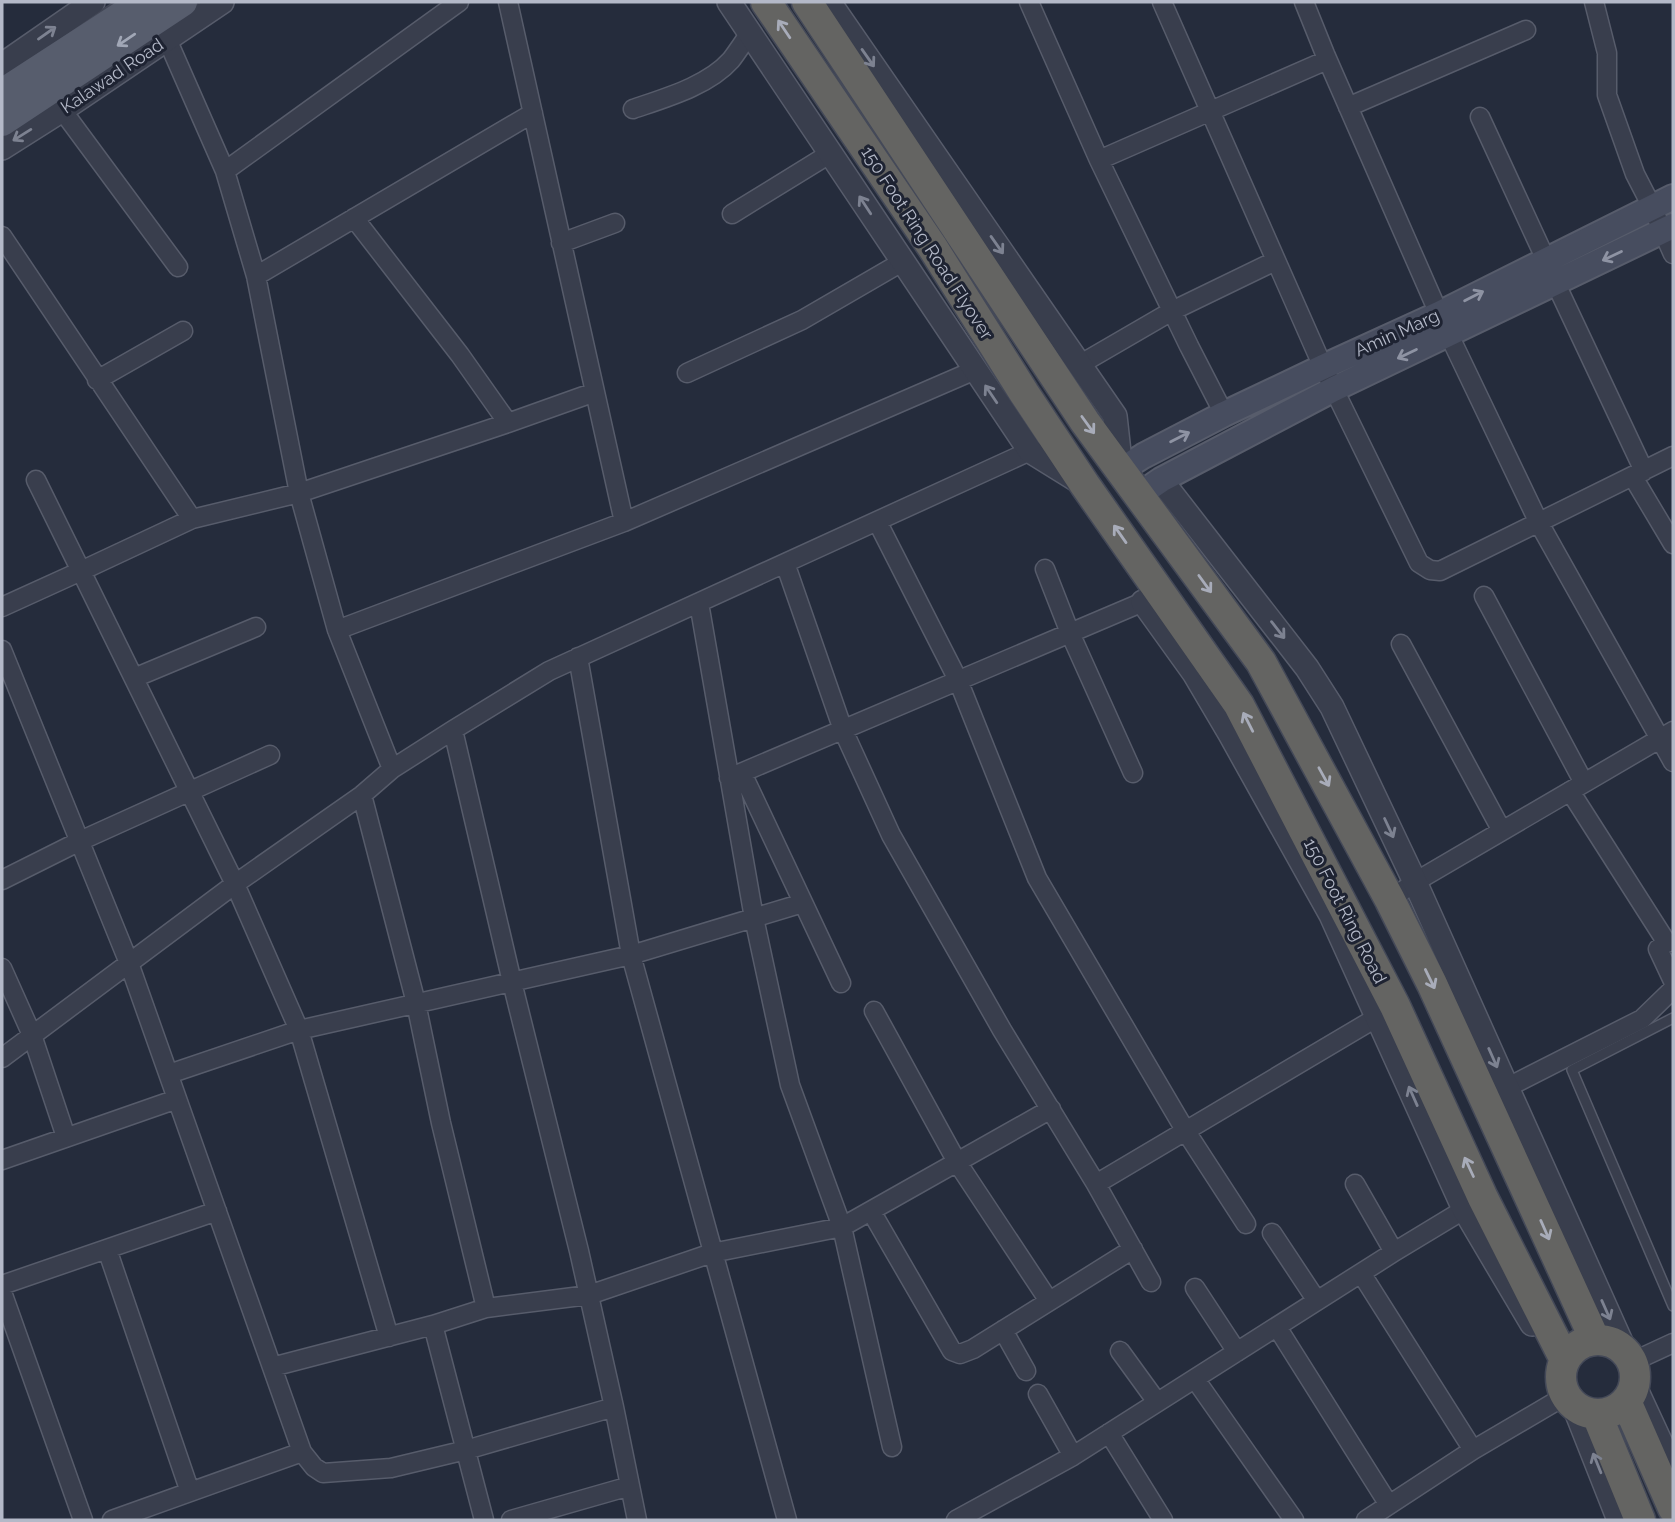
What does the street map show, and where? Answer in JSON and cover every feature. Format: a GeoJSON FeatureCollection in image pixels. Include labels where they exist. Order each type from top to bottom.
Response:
{"type":"FeatureCollection","features":[{"type":"Feature","properties":{"kind":"highway","name":"150 Foot Ring Road Flyover"},"geometry":{"type":"LineString","coordinates":[[766,2],[933,248],[1085,485]]}},
{"type":"Feature","properties":{"kind":"highway","name":"150 Foot Ring Road Flyover"},"geometry":{"type":"LineString","coordinates":[[807,2],[1068,372],[1085,422],[1121,470]]}},
{"type":"Feature","properties":{"kind":"highway"},"geometry":{"type":"LineString","coordinates":[[1121,470],[1150,487],[1261,662],[1390,900],[1438,996],[1595,1340]]}},
{"type":"Feature","properties":{"kind":"highway","name":"150 Foot Ring Road"},"geometry":{"type":"LineString","coordinates":[[1085,485],[1152,598],[1239,705],[1386,1012],[1474,1204],[1640,1520]]}},
{"type":"Feature","properties":{"kind":"highway"},"geometry":{"type":"LineString","coordinates":[[1630,1375],[1621,1406],[1610,1412],[1572,1390],[1572,1350],[1595,1340],[1617,1345],[1630,1375],[1673,1508]]}},
{"type":"Feature","properties":{"kind":"main road"},"geometry":{"type":"LineString","coordinates":[[2,93],[142,2]]}},
{"type":"Feature","properties":{"kind":"main road"},"geometry":{"type":"LineString","coordinates":[[2,122],[183,2]]}},
{"type":"Feature","properties":{"kind":"main road","name":"Amin Marg"},"geometry":{"type":"LineString","coordinates":[[1150,487],[1334,389],[1546,260],[1663,202]]}},
{"type":"Feature","properties":{"kind":"main road","name":"Amin Marg"},"geometry":{"type":"LineString","coordinates":[[1121,470],[1224,414],[1323,367],[1556,284],[1668,229]]}},
{"type":"Feature","properties":{"kind":"street"},"geometry":{"type":"LineString","coordinates":[[2,65],[93,2]]}},
{"type":"Feature","properties":{"kind":"street","name":"Kalawad Road"},"geometry":{"type":"LineString","coordinates":[[2,148],[222,2]]}},
{"type":"Feature","properties":{"kind":"street"},"geometry":{"type":"LineString","coordinates":[[225,171],[459,2]]}},
{"type":"Feature","properties":{"kind":"street"},"geometry":{"type":"LineString","coordinates":[[508,2],[624,522]]}},
{"type":"Feature","properties":{"kind":"street"},"geometry":{"type":"LineString","coordinates":[[729,2],[1030,451],[1085,485]]}},
{"type":"Feature","properties":{"kind":"street"},"geometry":{"type":"LineString","coordinates":[[829,2],[1068,372],[1172,311],[1275,261]]}},
{"type":"Feature","properties":{"kind":"street"},"geometry":{"type":"LineString","coordinates":[[1029,2],[1099,160],[1224,414]]}},
{"type":"Feature","properties":{"kind":"street"},"geometry":{"type":"LineString","coordinates":[[1161,2],[1323,367],[1419,563],[1430,570],[1440,571],[1673,456]]}},
{"type":"Feature","properties":{"kind":"street"},"geometry":{"type":"LineString","coordinates":[[1304,2],[1444,324],[1539,523],[1666,735],[1673,762]]}},
{"type":"Feature","properties":{"kind":"street"},"geometry":{"type":"LineString","coordinates":[[1594,2],[1608,53],[1607,95],[1635,174],[1663,202],[1673,254]]}},
{"type":"Feature","properties":{"kind":"street"},"geometry":{"type":"LineString","coordinates":[[1348,107],[1526,30]]}},
{"type":"Feature","properties":{"kind":"street"},"geometry":{"type":"LineString","coordinates":[[633,109],[681,92],[716,74],[731,60],[751,32]]}},
{"type":"Feature","properties":{"kind":"street"},"geometry":{"type":"LineString","coordinates":[[167,39],[225,171],[256,275],[299,494],[337,630],[392,769]]}},
{"type":"Feature","properties":{"kind":"street"},"geometry":{"type":"LineString","coordinates":[[1099,160],[1327,60]]}},
{"type":"Feature","properties":{"kind":"street"},"geometry":{"type":"LineString","coordinates":[[62,110],[178,267]]}},
{"type":"Feature","properties":{"kind":"street"},"geometry":{"type":"LineString","coordinates":[[256,275],[533,113]]}},
{"type":"Feature","properties":{"kind":"street"},"geometry":{"type":"LineString","coordinates":[[1480,117],[1546,260]]}},
{"type":"Feature","properties":{"kind":"street"},"geometry":{"type":"LineString","coordinates":[[732,214],[831,153]]}},
{"type":"Feature","properties":{"kind":"street"},"geometry":{"type":"LineString","coordinates":[[354,218],[460,355],[508,423]]}},
{"type":"Feature","properties":{"kind":"street"},"geometry":{"type":"LineString","coordinates":[[561,243],[615,223]]}},
{"type":"Feature","properties":{"kind":"street"},"geometry":{"type":"LineString","coordinates":[[2,236],[192,519]]}},
{"type":"Feature","properties":{"kind":"street"},"geometry":{"type":"LineString","coordinates":[[687,373],[802,320],[902,262]]}},
{"type":"Feature","properties":{"kind":"street"},"geometry":{"type":"LineString","coordinates":[[1556,284],[1638,474],[1673,544]]}},
{"type":"Feature","properties":{"kind":"street"},"geometry":{"type":"LineString","coordinates":[[97,380],[183,331]]}},
{"type":"Feature","properties":{"kind":"street"},"geometry":{"type":"LineString","coordinates":[[337,630],[624,522],[975,370]]}},
{"type":"Feature","properties":{"kind":"street"},"geometry":{"type":"LineString","coordinates":[[3,605],[192,519],[299,494],[595,392]]}},
{"type":"Feature","properties":{"kind":"street"},"geometry":{"type":"LineString","coordinates":[[2,1058],[235,884],[362,795],[392,769],[549,671],[1030,451]]}},
{"type":"Feature","properties":{"kind":"street"},"geometry":{"type":"LineString","coordinates":[[36,480],[235,884],[299,1030],[388,1337]]}},
{"type":"Feature","properties":{"kind":"street"},"geometry":{"type":"LineString","coordinates":[[1150,487],[1307,668],[1332,707],[1415,882],[1673,1469]]}},
{"type":"Feature","properties":{"kind":"street"},"geometry":{"type":"LineString","coordinates":[[877,521],[958,680],[1037,878],[1185,1130],[1246,1224]]}},
{"type":"Feature","properties":{"kind":"street"},"geometry":{"type":"LineString","coordinates":[[785,563],[843,730],[891,835],[1151,1282]]}},
{"type":"Feature","properties":{"kind":"street"},"geometry":{"type":"LineString","coordinates":[[1045,569],[1070,633],[1133,773]]}},
{"type":"Feature","properties":{"kind":"street"},"geometry":{"type":"LineString","coordinates":[[1484,596],[1577,787],[1662,946],[1673,981]]}},
{"type":"Feature","properties":{"kind":"street"},"geometry":{"type":"LineString","coordinates":[[736,776],[1152,598]]}},
{"type":"Feature","properties":{"kind":"street"},"geometry":{"type":"LineString","coordinates":[[699,603],[736,776],[754,918],[790,1085],[842,1227],[892,1447]]}},
{"type":"Feature","properties":{"kind":"street"},"geometry":{"type":"LineString","coordinates":[[134,678],[256,627]]}},
{"type":"Feature","properties":{"kind":"street"},"geometry":{"type":"LineString","coordinates":[[1401,645],[1502,831]]}},
{"type":"Feature","properties":{"kind":"street"},"geometry":{"type":"LineString","coordinates":[[2,650],[130,963],[302,1452],[314,1467],[323,1473],[332,1474],[391,1468],[466,1450],[614,1407]]}},
{"type":"Feature","properties":{"kind":"street"},"geometry":{"type":"LineString","coordinates":[[578,657],[631,955],[787,1520]]}},
{"type":"Feature","properties":{"kind":"street"},"geometry":{"type":"LineString","coordinates":[[453,730],[589,1295],[637,1520]]}},
{"type":"Feature","properties":{"kind":"street"},"geometry":{"type":"LineString","coordinates":[[1390,900],[1415,882],[1666,735]]}},
{"type":"Feature","properties":{"kind":"street"},"geometry":{"type":"LineString","coordinates":[[2,880],[80,841],[270,755]]}},
{"type":"Feature","properties":{"kind":"street"},"geometry":{"type":"LineString","coordinates":[[736,776],[803,903],[841,983]]}},
{"type":"Feature","properties":{"kind":"street"},"geometry":{"type":"LineString","coordinates":[[362,795],[416,1003],[441,1123],[486,1308]]}},
{"type":"Feature","properties":{"kind":"street"},"geometry":{"type":"LineString","coordinates":[[169,1074],[299,1030],[631,955],[803,903]]}},
{"type":"Feature","properties":{"kind":"street"},"geometry":{"type":"LineString","coordinates":[[2,968],[32,1035],[66,1137]]}},
{"type":"Feature","properties":{"kind":"street"},"geometry":{"type":"LineString","coordinates":[[1506,1088],[1642,1019],[1673,989]]}},
{"type":"Feature","properties":{"kind":"street"},"geometry":{"type":"LineString","coordinates":[[874,1011],[957,1162],[1049,1301]]}},
{"type":"Feature","properties":{"kind":"street"},"geometry":{"type":"LineString","coordinates":[[1096,1184],[1386,1012]]}},
{"type":"Feature","properties":{"kind":"street"},"geometry":{"type":"LineString","coordinates":[[2,1160],[177,1099]]}},
{"type":"Feature","properties":{"kind":"street"},"geometry":{"type":"LineString","coordinates":[[272,1367],[433,1325],[486,1308],[589,1295],[712,1253],[842,1227],[1051,1109]]}},
{"type":"Feature","properties":{"kind":"street"},"geometry":{"type":"LineString","coordinates":[[1354,1184],[1394,1252]]}},
{"type":"Feature","properties":{"kind":"street"},"geometry":{"type":"LineString","coordinates":[[956,1520],[1073,1456],[1474,1204]]}},
{"type":"Feature","properties":{"kind":"street"},"geometry":{"type":"LineString","coordinates":[[2,1285],[217,1211]]}},
{"type":"Feature","properties":{"kind":"street"},"geometry":{"type":"LineString","coordinates":[[871,1211],[952,1351],[960,1354],[973,1349],[1133,1249]]}},
{"type":"Feature","properties":{"kind":"street"},"geometry":{"type":"LineString","coordinates":[[1272,1233],[1317,1301]]}},
{"type":"Feature","properties":{"kind":"street"},"geometry":{"type":"LineString","coordinates":[[107,1249],[190,1492]]}},
{"type":"Feature","properties":{"kind":"street"},"geometry":{"type":"LineString","coordinates":[[1361,1273],[1473,1450]]}},
{"type":"Feature","properties":{"kind":"street"},"geometry":{"type":"LineString","coordinates":[[1195,1288],[1237,1352]]}},
{"type":"Feature","properties":{"kind":"street"},"geometry":{"type":"LineString","coordinates":[[2,1292],[83,1520]]}},
{"type":"Feature","properties":{"kind":"street"},"geometry":{"type":"LineString","coordinates":[[433,1325],[484,1520]]}},
{"type":"Feature","properties":{"kind":"street"},"geometry":{"type":"LineString","coordinates":[[1277,1327],[1389,1504]]}},
{"type":"Feature","properties":{"kind":"street"},"geometry":{"type":"LineString","coordinates":[[1003,1330],[1026,1371]]}},
{"type":"Feature","properties":{"kind":"street"},"geometry":{"type":"LineString","coordinates":[[1630,1375],[1673,1343]]}},
{"type":"Feature","properties":{"kind":"street"},"geometry":{"type":"LineString","coordinates":[[1120,1351],[1157,1402]]}},
{"type":"Feature","properties":{"kind":"street"},"geometry":{"type":"LineString","coordinates":[[1195,1379],[1294,1520]]}},
{"type":"Feature","properties":{"kind":"street"},"geometry":{"type":"LineString","coordinates":[[1366,1520],[1572,1390],[1619,1520]]}},
{"type":"Feature","properties":{"kind":"street"},"geometry":{"type":"LineString","coordinates":[[1038,1394],[1073,1456]]}},
{"type":"Feature","properties":{"kind":"street"},"geometry":{"type":"LineString","coordinates":[[1109,1433],[1163,1520]]}},
{"type":"Feature","properties":{"kind":"street"},"geometry":{"type":"LineString","coordinates":[[113,1520],[302,1452]]}},
{"type":"Feature","properties":{"kind":"street"},"geometry":{"type":"LineString","coordinates":[[511,1520],[630,1486]]}},
{"type":"Feature","properties":{"kind":"lane"},"geometry":{"type":"LineString","coordinates":[[1673,1018],[1572,1070],[1673,1306]]}}]}
